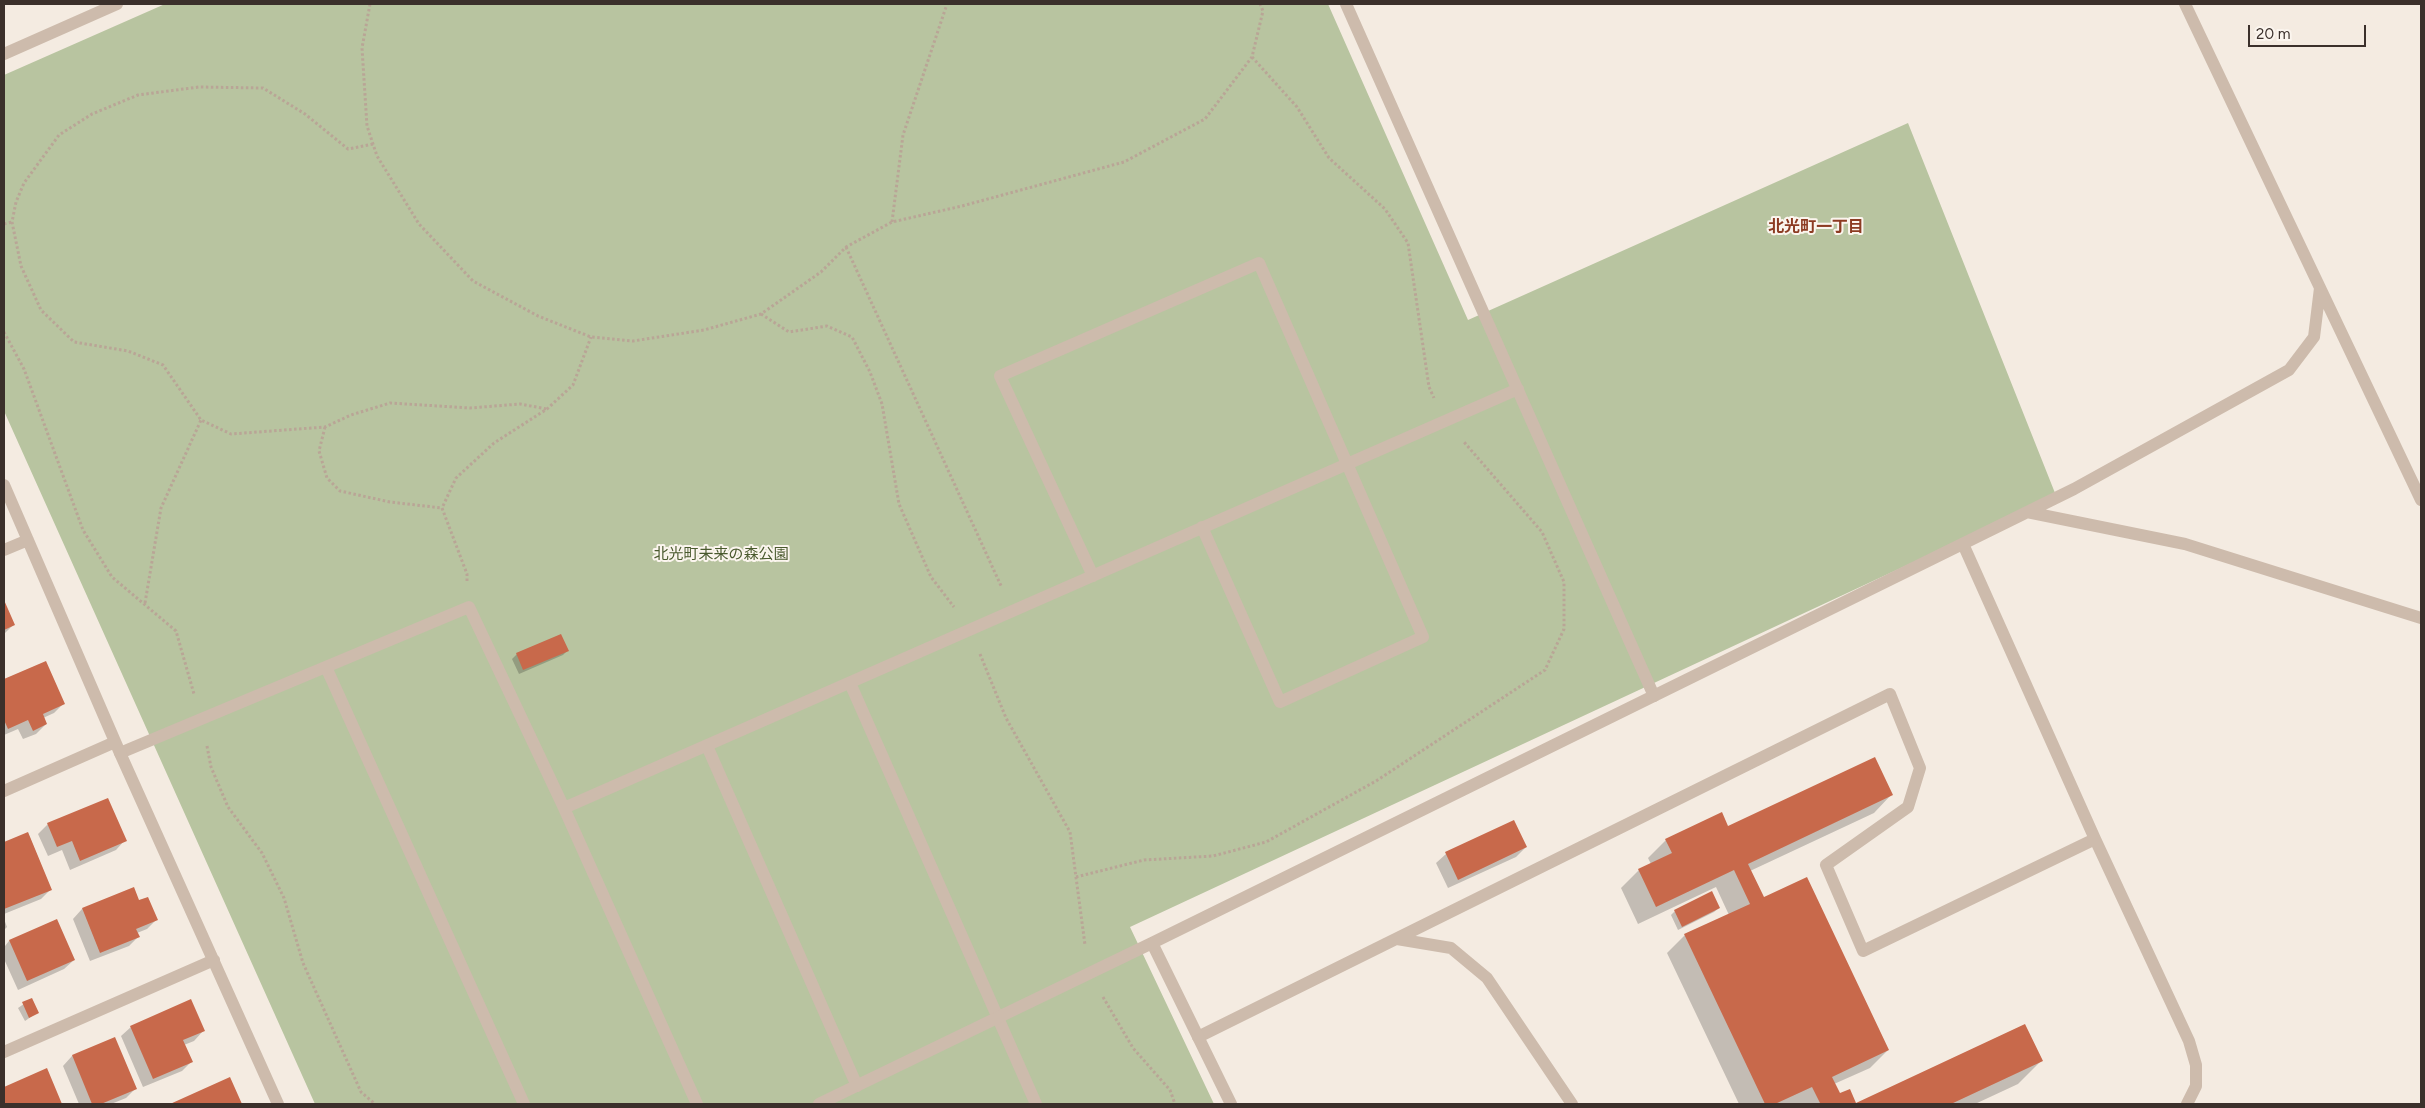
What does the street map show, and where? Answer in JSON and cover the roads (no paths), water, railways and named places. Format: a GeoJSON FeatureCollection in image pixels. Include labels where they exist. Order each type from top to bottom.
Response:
{"type":"FeatureCollection","features":[{"type":"Feature","properties":{"kind":"street"},"geometry":{"type":"LineString","coordinates":[[4,54],[118,4]]}},
{"type":"Feature","properties":{"kind":"street"},"geometry":{"type":"LineString","coordinates":[[1346,4],[1654,696]]}},
{"type":"Feature","properties":{"kind":"street"},"geometry":{"type":"LineString","coordinates":[[2185,4],[2421,500]]}},
{"type":"Feature","properties":{"kind":"street"},"geometry":{"type":"LineString","coordinates":[[1093,576],[1000,376],[1259,263],[1423,637],[1280,702],[1202,527]]}},
{"type":"Feature","properties":{"kind":"street"},"geometry":{"type":"LineString","coordinates":[[819,1104],[1089,974],[2074,489],[2289,370],[2314,337],[2320,288]]}},
{"type":"Feature","properties":{"kind":"street"},"geometry":{"type":"LineString","coordinates":[[564,808],[1518,389]]}},
{"type":"Feature","properties":{"kind":"street"},"geometry":{"type":"LineString","coordinates":[[4,485],[117,747],[278,1104]]}},
{"type":"Feature","properties":{"kind":"street"},"geometry":{"type":"LineString","coordinates":[[2027,512],[2185,544],[2421,618]]}},
{"type":"Feature","properties":{"kind":"street"},"geometry":{"type":"LineString","coordinates":[[4,550],[28,540]]}},
{"type":"Feature","properties":{"kind":"street"},"geometry":{"type":"LineString","coordinates":[[1963,544],[2189,1041],[2196,1064],[2196,1086],[2187,1104]]}},
{"type":"Feature","properties":{"kind":"street"},"geometry":{"type":"LineString","coordinates":[[4,791],[326,667],[469,607],[564,808],[697,1104]]}},
{"type":"Feature","properties":{"kind":"street"},"geometry":{"type":"LineString","coordinates":[[326,667],[524,1104]]}},
{"type":"Feature","properties":{"kind":"street"},"geometry":{"type":"LineString","coordinates":[[850,683],[1036,1104]]}},
{"type":"Feature","properties":{"kind":"street"},"geometry":{"type":"LineString","coordinates":[[1198,1037],[1890,694],[1920,768],[1908,807],[1826,865],[1863,951],[2096,840]]}},
{"type":"Feature","properties":{"kind":"street"},"geometry":{"type":"LineString","coordinates":[[707,746],[857,1086]]}},
{"type":"Feature","properties":{"kind":"street"},"geometry":{"type":"LineString","coordinates":[[1397,939],[1451,948],[1487,978],[1572,1104]]}},
{"type":"Feature","properties":{"kind":"street"},"geometry":{"type":"LineString","coordinates":[[1152,943],[1231,1104]]}},
{"type":"Feature","properties":{"kind":"street"},"geometry":{"type":"LineString","coordinates":[[4,1052],[214,960]]}},
{"type":"Feature","properties":{"kind":"district","name":"北光町一丁目"},"geometry":{"type":"Point","coordinates":[1816,227]}},
{"type":"Feature","properties":{"kind":"park label","name":"北光町未来の森公園"},"geometry":{"type":"Point","coordinates":[721,555]}}]}
